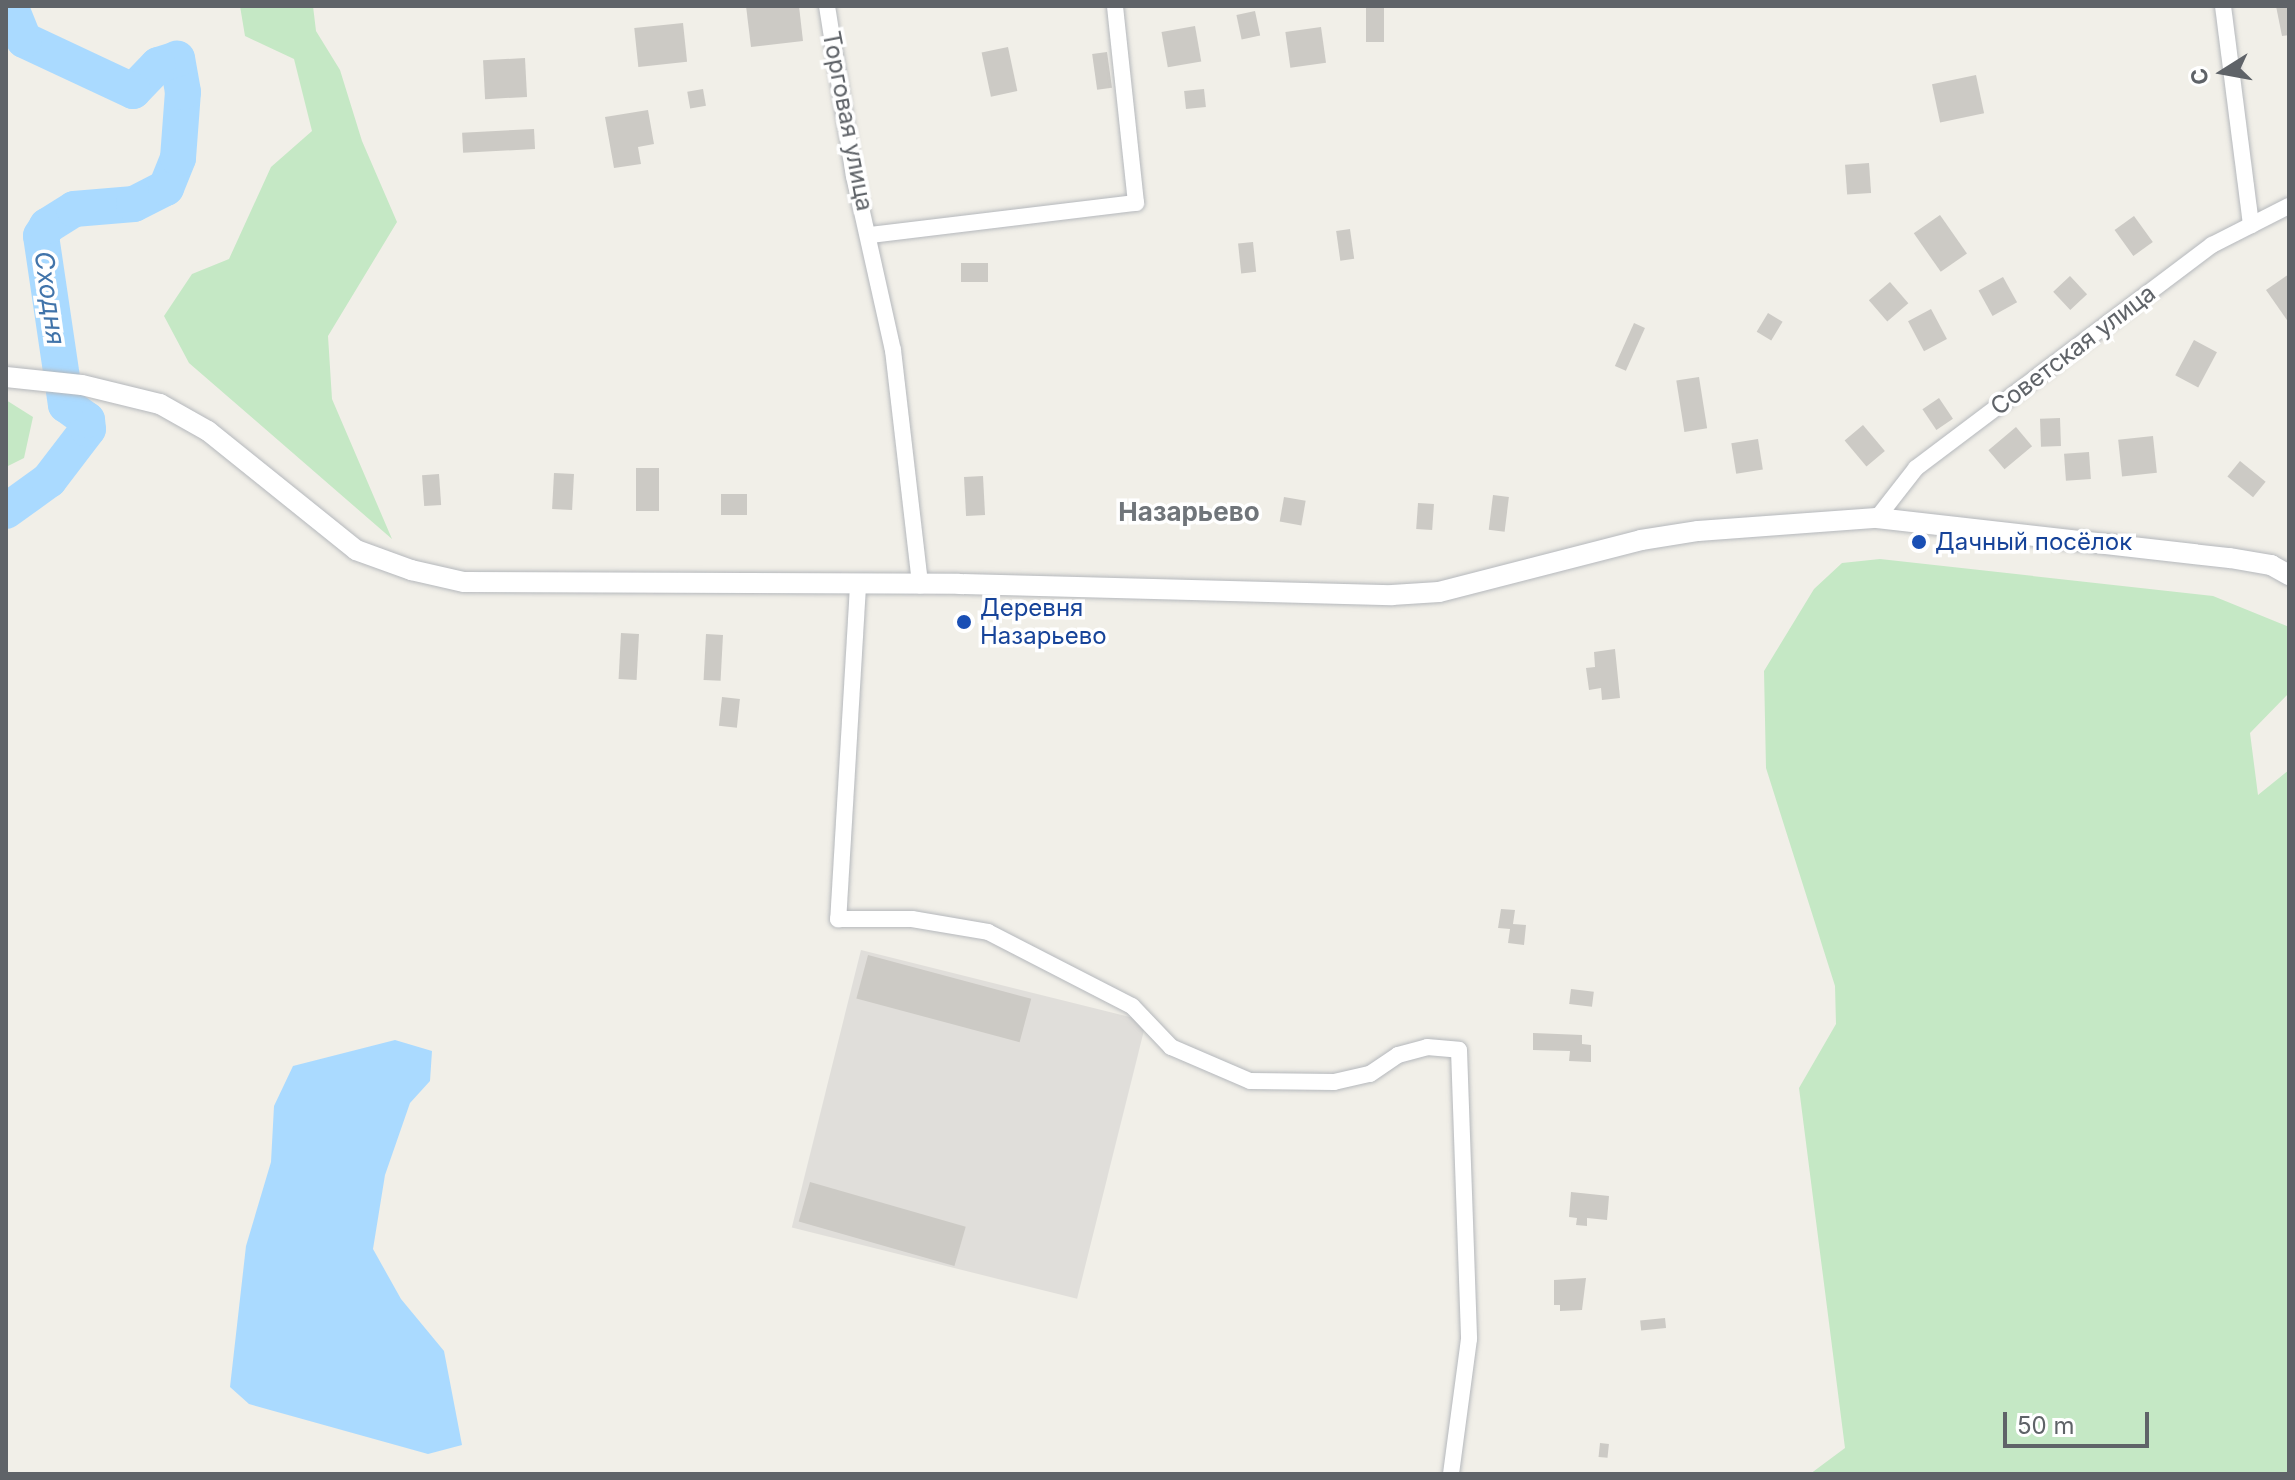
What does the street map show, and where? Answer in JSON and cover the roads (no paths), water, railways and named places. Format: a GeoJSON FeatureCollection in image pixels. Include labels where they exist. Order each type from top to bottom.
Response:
{"type":"FeatureCollection","features":[{"type":"Feature","properties":{"kind":"street","name":"Торговая улица"},"geometry":{"type":"LineString","coordinates":[[827,6],[854,176],[870,235],[893,350],[920,585]]}},
{"type":"Feature","properties":{"kind":"street"},"geometry":{"type":"LineString","coordinates":[[870,235],[1136,203],[1115,6]]}},
{"type":"Feature","properties":{"kind":"street"},"geometry":{"type":"LineString","coordinates":[[2223,6],[2251,225]]}},
{"type":"Feature","properties":{"kind":"street","name":"Советская улица"},"geometry":{"type":"LineString","coordinates":[[1877,518],[1916,468],[2212,245],[2289,206]]}},
{"type":"Feature","properties":{"kind":"street"},"geometry":{"type":"LineString","coordinates":[[11,378],[82,385],[160,404],[196,424],[356,550],[411,570],[464,582],[1439,592],[1655,538],[1877,518],[2230,558],[2271,565],[2289,575]]}},
{"type":"Feature","properties":{"kind":"street"},"geometry":{"type":"LineString","coordinates":[[858,586],[838,919],[912,919],[988,932],[1132,1006],[1171,1047],[1250,1081],[1334,1082],[1370,1074],[1398,1055],[1427,1047],[1459,1050],[1469,1339],[1451,1474]]}},
{"type":"Feature","properties":{"kind":"water"},"geometry":{"type":"Polygon","coordinates":[[[395,1040],[432,1051],[430,1081],[410,1103],[385,1175],[373,1249],[401,1299],[444,1351],[462,1445],[428,1454],[249,1404],[230,1387],[246,1246],[271,1162],[274,1106],[293,1066],[395,1040]]]}},
{"type":"Feature","properties":{"kind":"waterway","name":"Сходня"},"geometry":{"type":"LineString","coordinates":[[6,511],[49,480],[88,429],[87,420],[66,405],[41,236],[47,226],[74,209],[134,204],[166,188],[178,158],[183,92],[177,59],[158,65],[133,91],[24,40],[10,6]]}},
{"type":"Feature","properties":{"kind":"place","name":"Дачный посёлок"},"geometry":{"type":"Point","coordinates":[1919,542]}},
{"type":"Feature","properties":{"kind":"place","name":"Деревня Назарьево"},"geometry":{"type":"Point","coordinates":[964,622]}},
{"type":"Feature","properties":{"kind":"district","name":"Назарьево"},"geometry":{"type":"Point","coordinates":[1189,512]}}]}
